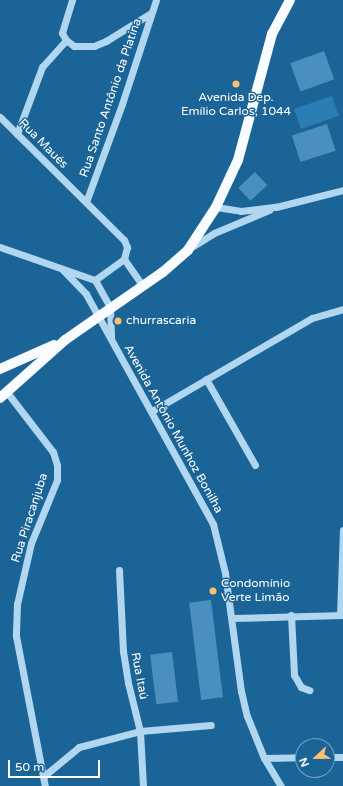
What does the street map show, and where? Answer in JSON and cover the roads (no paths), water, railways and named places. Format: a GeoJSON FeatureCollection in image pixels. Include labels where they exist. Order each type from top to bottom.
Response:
{"type":"FeatureCollection","features":[{"type":"Feature","properties":{"kind":"main road"},"geometry":{"type":"LineString","coordinates":[[3,395],[64,340],[142,285],[188,250],[216,207],[238,160],[272,34],[290,0]]}},
{"type":"Feature","properties":{"kind":"main road"},"geometry":{"type":"LineString","coordinates":[[0,369],[64,340]]}},
{"type":"Feature","properties":{"kind":"street"},"geometry":{"type":"LineString","coordinates":[[72,0],[64,19],[62,33],[66,40],[74,46],[94,46],[117,35],[151,14]]}},
{"type":"Feature","properties":{"kind":"street","name":"Rua Santo Antônio da Platina"},"geometry":{"type":"LineString","coordinates":[[86,202],[122,104],[156,0]]}},
{"type":"Feature","properties":{"kind":"street"},"geometry":{"type":"LineString","coordinates":[[17,134],[42,67],[66,40]]}},
{"type":"Feature","properties":{"kind":"street","name":"Rua Maués"},"geometry":{"type":"LineString","coordinates":[[0,118],[124,240],[127,247],[124,259]]}},
{"type":"Feature","properties":{"kind":"street"},"geometry":{"type":"LineString","coordinates":[[216,207],[241,211],[276,207],[343,190]]}},
{"type":"Feature","properties":{"kind":"street"},"geometry":{"type":"LineString","coordinates":[[188,250],[214,233],[276,207]]}},
{"type":"Feature","properties":{"kind":"street"},"geometry":{"type":"LineString","coordinates":[[0,247],[95,280],[110,307],[111,339]]}},
{"type":"Feature","properties":{"kind":"street"},"geometry":{"type":"LineString","coordinates":[[95,280],[124,259],[142,285]]}},
{"type":"Feature","properties":{"kind":"street","name":"Avenida Antônio Munhoz Bonilha"},"geometry":{"type":"LineString","coordinates":[[63,270],[86,294],[152,411],[212,524],[223,565],[232,618],[241,691],[247,716],[264,758],[281,786]]}},
{"type":"Feature","properties":{"kind":"street"},"geometry":{"type":"LineString","coordinates":[[152,411],[312,318],[343,309]]}},
{"type":"Feature","properties":{"kind":"street"},"geometry":{"type":"LineString","coordinates":[[206,379],[255,465]]}},
{"type":"Feature","properties":{"kind":"street","name":"Rua Piracanjuba"},"geometry":{"type":"LineString","coordinates":[[3,395],[53,452],[57,465],[57,480],[31,543],[17,604],[16,636],[45,786]]}},
{"type":"Feature","properties":{"kind":"street"},"geometry":{"type":"LineString","coordinates":[[232,618],[291,615],[342,615],[343,531]]}},
{"type":"Feature","properties":{"kind":"street","name":"Rua Itaú"},"geometry":{"type":"LineString","coordinates":[[120,570],[125,668],[140,731],[143,786]]}},
{"type":"Feature","properties":{"kind":"street"},"geometry":{"type":"LineString","coordinates":[[291,615],[294,675],[301,687],[309,690]]}},
{"type":"Feature","properties":{"kind":"street"},"geometry":{"type":"LineString","coordinates":[[44,776],[79,747],[140,731],[211,725]]}},
{"type":"Feature","properties":{"kind":"street"},"geometry":{"type":"LineString","coordinates":[[264,758],[295,757]]}},
{"type":"Feature","properties":{"kind":"place","name":"Avenida Dep. Emílio Carlos, 1044"},"geometry":{"type":"Point","coordinates":[236,84]}},
{"type":"Feature","properties":{"kind":"place","name":"churrascaria"},"geometry":{"type":"Point","coordinates":[118,321]}},
{"type":"Feature","properties":{"kind":"place","name":"Condomínio Verte Limão"},"geometry":{"type":"Point","coordinates":[213,591]}}]}
